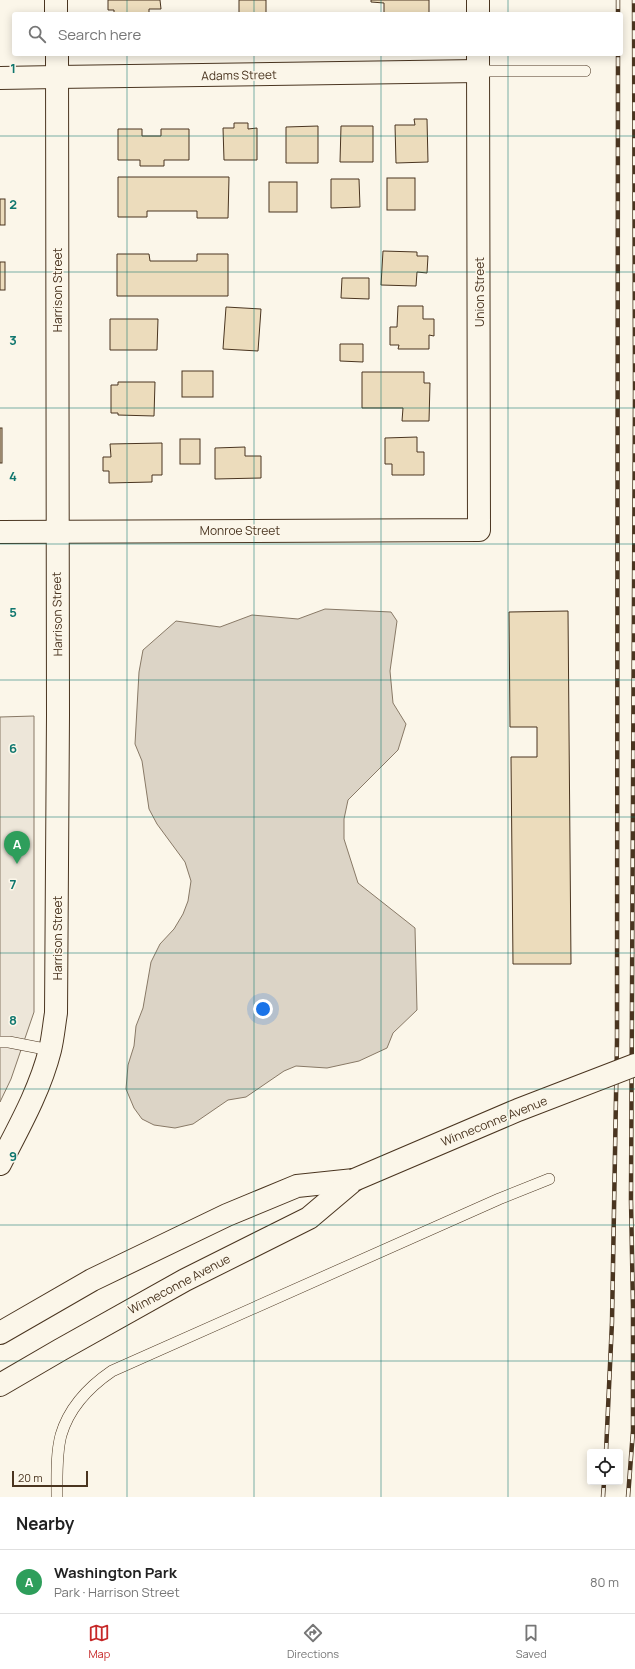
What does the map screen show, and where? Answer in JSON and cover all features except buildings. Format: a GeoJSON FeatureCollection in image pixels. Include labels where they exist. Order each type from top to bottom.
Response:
{"type":"FeatureCollection","features":[{"type":"Feature","properties":{"kind":"street"},"geometry":{"type":"LineString","coordinates":[[56,0],[56,12]]}},
{"type":"Feature","properties":{"kind":"street"},"geometry":{"type":"LineString","coordinates":[[478,0],[478,12]]}},
{"type":"Feature","properties":{"kind":"street","name":"Harrison Street"},"geometry":{"type":"LineString","coordinates":[[0,1164],[25,1116],[40,1080],[50,1050],[56,1013],[58,715],[56,532],[56,56]]}},
{"type":"Feature","properties":{"kind":"street","name":"Adams Street"},"geometry":{"type":"LineString","coordinates":[[0,78],[478,63]]}},
{"type":"Feature","properties":{"kind":"street","name":"Union Street"},"geometry":{"type":"LineString","coordinates":[[478,63],[479,530]]}},
{"type":"Feature","properties":{"kind":"street","name":"Monroe Street"},"geometry":{"type":"LineString","coordinates":[[0,532],[479,530]]}},
{"type":"Feature","properties":{"kind":"street","name":"Winneconne Avenue"},"geometry":{"type":"LineString","coordinates":[[0,1385],[185,1280],[309,1218],[354,1180],[518,1110],[635,1066]]}},
{"type":"Feature","properties":{"kind":"street","name":"Winneconne Avenue"},"geometry":{"type":"LineString","coordinates":[[0,1333],[92,1280],[227,1215],[297,1186],[354,1180]]}},
{"type":"Feature","properties":{"kind":"lane"},"geometry":{"type":"LineString","coordinates":[[478,63],[585,72]]}},
{"type":"Feature","properties":{"kind":"lane"},"geometry":{"type":"LineString","coordinates":[[0,1042],[9,1042],[50,1050]]}},
{"type":"Feature","properties":{"kind":"lane"},"geometry":{"type":"LineString","coordinates":[[57,1497],[61,1436],[68,1418],[83,1396],[97,1381],[112,1370],[499,1199],[549,1179]]}},
{"type":"Feature","properties":{"kind":"shaded area"},"geometry":{"type":"Polygon","coordinates":[[[325,609],[391,612],[397,621],[390,671],[393,703],[406,724],[398,750],[348,800],[344,819],[344,839],[358,883],[415,928],[417,1010],[393,1033],[387,1048],[359,1061],[327,1068],[296,1066],[284,1071],[246,1097],[228,1100],[193,1124],[175,1128],[154,1125],[142,1119],[134,1108],[126,1089],[128,1065],[134,1046],[136,1026],[143,1008],[151,962],[160,944],[174,929],[183,914],[188,901],[191,881],[185,862],[157,824],[149,809],[142,761],[135,744],[139,672],[143,650],[176,621],[220,627],[252,615],[298,619],[325,609]]]}},
{"type":"Feature","properties":{"kind":"shaded area"},"geometry":{"type":"Polygon","coordinates":[[[34,716],[34,1012],[11,1079],[0,1102],[0,717],[34,716]]]}},
{"type":"Feature","properties":{"kind":"railway"},"geometry":{"type":"LineString","coordinates":[[618,0],[618,12]]}},
{"type":"Feature","properties":{"kind":"railway"},"geometry":{"type":"LineString","coordinates":[[628,1497],[633,1431],[631,1200],[635,392],[634,0]]}},
{"type":"Feature","properties":{"kind":"railway"},"geometry":{"type":"LineString","coordinates":[[606,1449],[612,1322],[617,1041],[618,56]]}},
{"type":"Feature","properties":{"kind":"railway"},"geometry":{"type":"LineString","coordinates":[[603,1497],[604,1485]]}},
{"type":"Feature","properties":{"kind":"place","name":"Washington Park"},"geometry":{"type":"Point","coordinates":[17,864]}}]}
